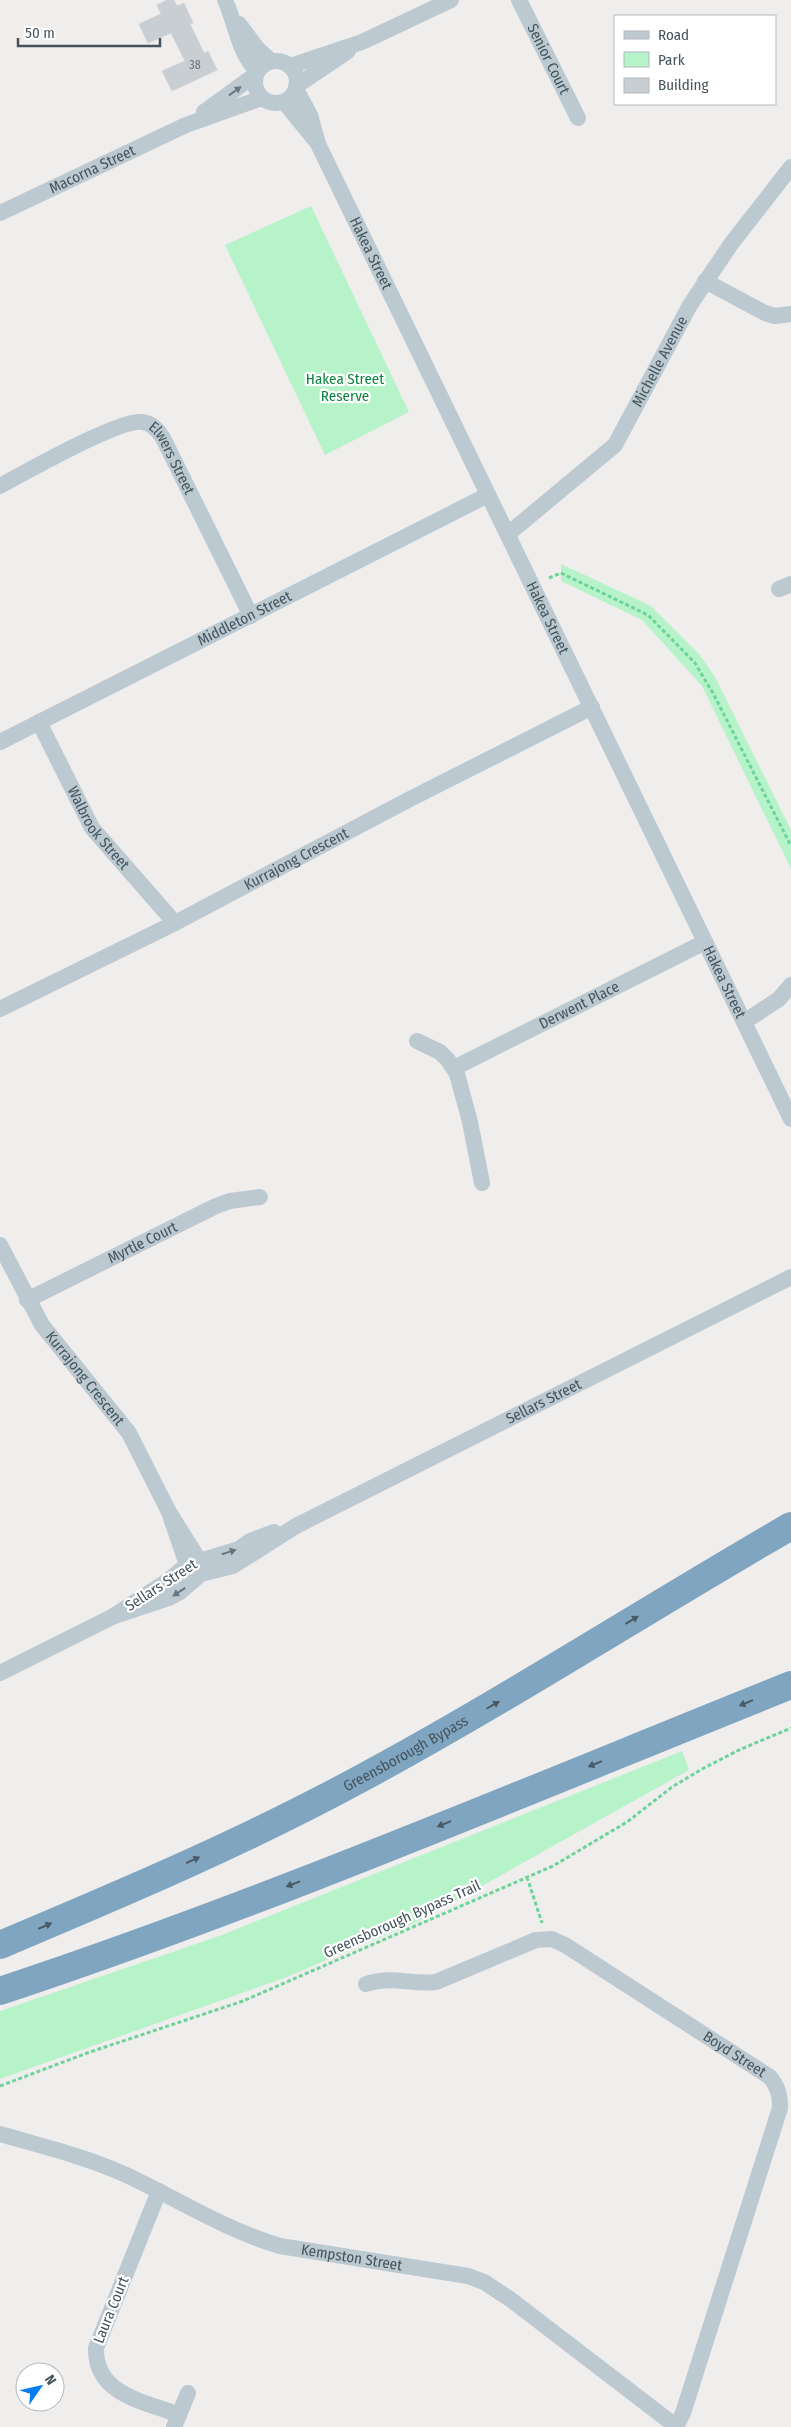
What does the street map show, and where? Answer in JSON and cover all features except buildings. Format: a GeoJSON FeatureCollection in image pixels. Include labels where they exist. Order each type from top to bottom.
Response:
{"type":"FeatureCollection","features":[{"type":"Feature","properties":{"kind":"highway","name":"Greensborough Bypass"},"geometry":{"type":"LineString","coordinates":[[0,1945],[251,1833],[357,1781],[504,1698],[791,1526]]}},
{"type":"Feature","properties":{"kind":"highway"},"geometry":{"type":"LineString","coordinates":[[0,1991],[129,1946],[317,1874],[791,1684]]}},
{"type":"Feature","properties":{"kind":"street"},"geometry":{"type":"LineString","coordinates":[[290,66],[362,42],[451,0]]}},
{"type":"Feature","properties":{"kind":"street","name":"Senior Court"},"geometry":{"type":"LineString","coordinates":[[519,0],[578,118]]}},
{"type":"Feature","properties":{"kind":"street"},"geometry":{"type":"LineString","coordinates":[[228,7],[241,46],[256,73],[255,88],[262,98],[272,104],[284,102],[293,94],[296,88],[362,42]]}},
{"type":"Feature","properties":{"kind":"street"},"geometry":{"type":"LineString","coordinates":[[228,7],[256,48],[272,61]]}},
{"type":"Feature","properties":{"kind":"street"},"geometry":{"type":"LineString","coordinates":[[256,73],[266,63],[278,61],[290,66],[294,72],[296,88]]}},
{"type":"Feature","properties":{"kind":"street","name":"Macorna Street"},"geometry":{"type":"LineString","coordinates":[[186,125],[256,73]]}},
{"type":"Feature","properties":{"kind":"street","name":"Hakea Street"},"geometry":{"type":"LineString","coordinates":[[296,88],[312,120],[318,144],[705,942],[744,1022],[784,1090],[791,1119]]}},
{"type":"Feature","properties":{"kind":"street","name":"Macorna Street"},"geometry":{"type":"LineString","coordinates":[[0,213],[186,125],[262,98]]}},
{"type":"Feature","properties":{"kind":"street","name":"Hakea Street"},"geometry":{"type":"LineString","coordinates":[[284,102],[318,144]]}},
{"type":"Feature","properties":{"kind":"street","name":"Michelle Avenue"},"geometry":{"type":"LineString","coordinates":[[508,534],[615,445],[690,305],[791,167]]}},
{"type":"Feature","properties":{"kind":"street"},"geometry":{"type":"LineString","coordinates":[[706,281],[766,313],[775,316],[791,314]]}},
{"type":"Feature","properties":{"kind":"street","name":"Elwers Street"},"geometry":{"type":"LineString","coordinates":[[0,486],[127,423],[150,424],[163,438],[251,616]]}},
{"type":"Feature","properties":{"kind":"street","name":"Middleton Street"},"geometry":{"type":"LineString","coordinates":[[0,742],[488,496]]}},
{"type":"Feature","properties":{"kind":"street","name":"Kurrajong Crescent"},"geometry":{"type":"LineString","coordinates":[[0,1009],[175,923],[410,799],[592,707]]}},
{"type":"Feature","properties":{"kind":"street","name":"Walbrook Street"},"geometry":{"type":"LineString","coordinates":[[40,722],[92,828],[175,923]]}},
{"type":"Feature","properties":{"kind":"street","name":"Derwent Place"},"geometry":{"type":"LineString","coordinates":[[454,1068],[705,942]]}},
{"type":"Feature","properties":{"kind":"street"},"geometry":{"type":"LineString","coordinates":[[744,1022],[766,1009],[791,985]]}},
{"type":"Feature","properties":{"kind":"street"},"geometry":{"type":"LineString","coordinates":[[417,1041],[440,1052],[454,1068],[470,1122],[482,1183]]}},
{"type":"Feature","properties":{"kind":"street","name":"Myrtle Court"},"geometry":{"type":"LineString","coordinates":[[27,1300],[216,1206],[230,1200],[260,1197]]}},
{"type":"Feature","properties":{"kind":"street","name":"Kurrajong Crescent"},"geometry":{"type":"LineString","coordinates":[[0,1245],[27,1300],[51,1338],[129,1433],[196,1566]]}},
{"type":"Feature","properties":{"kind":"street","name":"Sellars Street"},"geometry":{"type":"LineString","coordinates":[[0,1673],[112,1617],[169,1598],[180,1592],[196,1566],[234,1566],[296,1526],[791,1277]]}},
{"type":"Feature","properties":{"kind":"street"},"geometry":{"type":"LineString","coordinates":[[366,1984],[391,1979],[423,1983],[436,1982],[522,1945],[547,1938]]}},
{"type":"Feature","properties":{"kind":"street","name":"Boyd Street"},"geometry":{"type":"LineString","coordinates":[[547,1938],[565,1945],[785,2088],[683,2413],[676,2427]]}},
{"type":"Feature","properties":{"kind":"street","name":"Kempston Street"},"geometry":{"type":"LineString","coordinates":[[0,2134],[94,2162],[160,2191],[259,2240],[280,2246],[454,2272],[484,2282],[510,2299],[676,2427]]}},
{"type":"Feature","properties":{"kind":"street","name":"Laura Court"},"geometry":{"type":"LineString","coordinates":[[160,2191],[96,2348],[95,2358],[99,2371],[109,2385],[177,2421],[188,2393]]}},
{"type":"Feature","properties":{"kind":"path"},"geometry":{"type":"LineString","coordinates":[[549,578],[561,573],[648,615],[695,663],[714,695],[791,846]]}},
{"type":"Feature","properties":{"kind":"path","name":"Greensborough Bypass Trail"},"geometry":{"type":"LineString","coordinates":[[0,2086],[86,2053],[243,2001],[553,1866],[627,1822],[672,1787],[702,1769],[739,1750],[791,1728]]}},
{"type":"Feature","properties":{"kind":"path"},"geometry":{"type":"LineString","coordinates":[[527,1877],[547,1938]]}},
{"type":"Feature","properties":{"kind":"green space","name":"Hakea Street Reserve"},"geometry":{"type":"Polygon","coordinates":[[[311,206],[409,412],[325,455],[225,245],[311,206]]]}},
{"type":"Feature","properties":{"kind":"green space"},"geometry":{"type":"Polygon","coordinates":[[[561,564],[651,606],[699,654],[715,677],[791,830],[791,869],[702,686],[642,620],[561,581],[561,564]]]}},
{"type":"Feature","properties":{"kind":"green space"},"geometry":{"type":"Polygon","coordinates":[[[682,1751],[689,1770],[421,1920],[287,1977],[0,2079],[0,2011],[219,1936],[682,1751]]]}}]}
